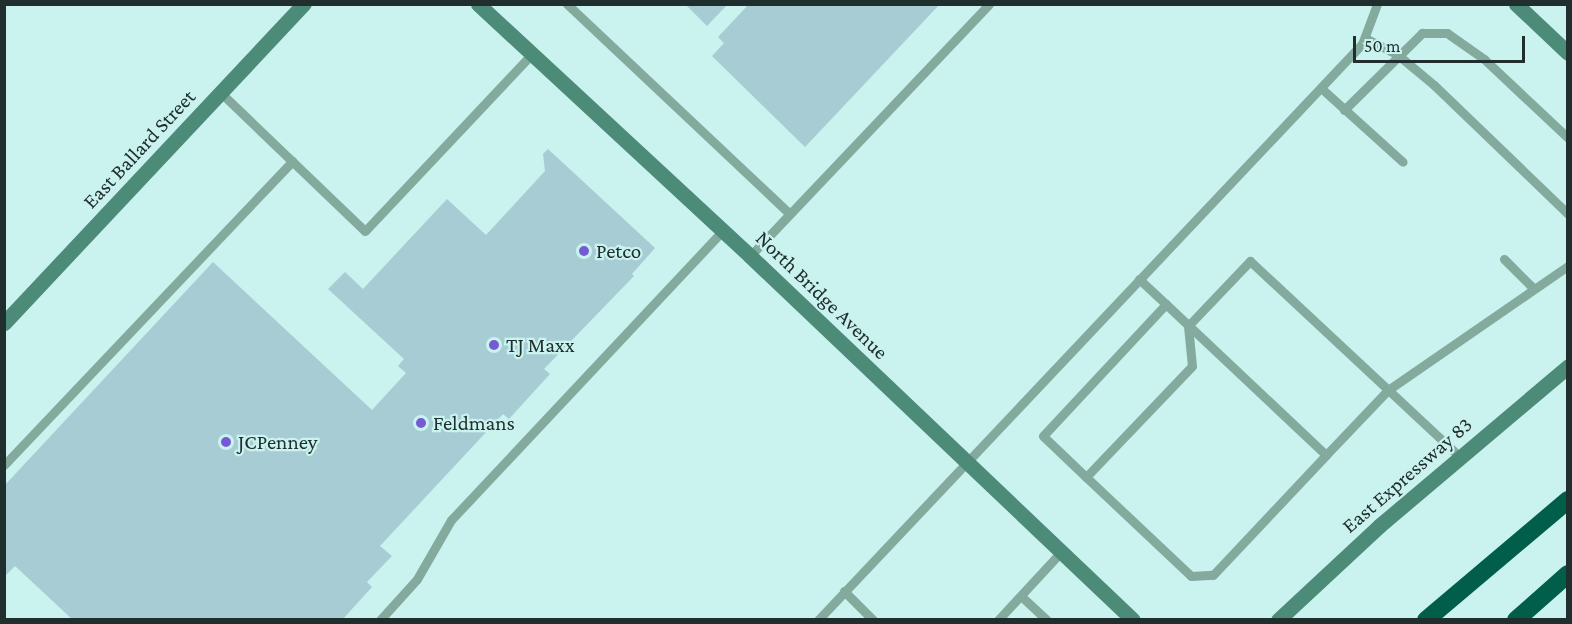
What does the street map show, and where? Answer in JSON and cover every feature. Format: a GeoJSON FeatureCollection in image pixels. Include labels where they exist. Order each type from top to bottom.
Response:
{"type":"FeatureCollection","features":[{"type":"Feature","properties":{"kind":"highway"},"geometry":{"type":"LineString","coordinates":[[1426,620],[1568,500]]}},
{"type":"Feature","properties":{"kind":"highway"},"geometry":{"type":"LineString","coordinates":[[1516,620],[1568,574]]}},
{"type":"Feature","properties":{"kind":"street","name":"East Ballard Street"},"geometry":{"type":"LineString","coordinates":[[4,323],[304,4]]}},
{"type":"Feature","properties":{"kind":"street","name":"North Bridge Avenue"},"geometry":{"type":"LineString","coordinates":[[478,4],[723,230],[1131,619]]}},
{"type":"Feature","properties":{"kind":"street"},"geometry":{"type":"LineString","coordinates":[[1516,4],[1568,53]]}},
{"type":"Feature","properties":{"kind":"street","name":"East Expressway 83"},"geometry":{"type":"LineString","coordinates":[[1278,620],[1460,457],[1568,366]]}},
{"type":"Feature","properties":{"kind":"lane"},"geometry":{"type":"LineString","coordinates":[[567,4],[790,214]]}},
{"type":"Feature","properties":{"kind":"lane"},"geometry":{"type":"LineString","coordinates":[[750,256],[989,4]]}},
{"type":"Feature","properties":{"kind":"lane"},"geometry":{"type":"LineString","coordinates":[[818,620],[1321,88],[1365,38],[1377,4]]}},
{"type":"Feature","properties":{"kind":"lane"},"geometry":{"type":"LineString","coordinates":[[1344,110],[1422,33],[1447,33],[1484,59],[1568,138]]}},
{"type":"Feature","properties":{"kind":"lane"},"geometry":{"type":"LineString","coordinates":[[1365,38],[1398,55],[1568,214]]}},
{"type":"Feature","properties":{"kind":"lane"},"geometry":{"type":"LineString","coordinates":[[221,93],[365,231],[532,54]]}},
{"type":"Feature","properties":{"kind":"lane"},"geometry":{"type":"LineString","coordinates":[[1321,88],[1403,162]]}},
{"type":"Feature","properties":{"kind":"lane"},"geometry":{"type":"LineString","coordinates":[[4,465],[292,161]]}},
{"type":"Feature","properties":{"kind":"lane"},"geometry":{"type":"LineString","coordinates":[[380,620],[417,579],[451,520],[723,230]]}},
{"type":"Feature","properties":{"kind":"lane"},"geometry":{"type":"LineString","coordinates":[[1504,259],[1533,288]]}},
{"type":"Feature","properties":{"kind":"lane"},"geometry":{"type":"LineString","coordinates":[[1086,477],[1192,366],[1188,326],[1250,261],[1460,457]]}},
{"type":"Feature","properties":{"kind":"lane"},"geometry":{"type":"LineString","coordinates":[[1166,304],[1043,436],[1191,576],[1213,575],[1388,390],[1568,266]]}},
{"type":"Feature","properties":{"kind":"lane"},"geometry":{"type":"LineString","coordinates":[[1139,279],[1326,455]]}},
{"type":"Feature","properties":{"kind":"lane"},"geometry":{"type":"LineString","coordinates":[[998,620],[1061,552]]}},
{"type":"Feature","properties":{"kind":"lane"},"geometry":{"type":"LineString","coordinates":[[844,591],[873,620]]}},
{"type":"Feature","properties":{"kind":"lane"},"geometry":{"type":"LineString","coordinates":[[1021,596],[1047,620]]}},
{"type":"Feature","properties":{"kind":"building"},"geometry":{"type":"Polygon","coordinates":[[[685,4],[728,4],[707,26],[685,4]]]}},
{"type":"Feature","properties":{"kind":"building"},"geometry":{"type":"Polygon","coordinates":[[[749,4],[940,4],[805,147],[712,56],[724,43],[718,37],[749,4]]]}},
{"type":"Feature","properties":{"kind":"building","name":"JCPenney"},"geometry":{"type":"Polygon","coordinates":[[[548,149],[655,248],[632,274],[634,276],[544,369],[550,374],[509,419],[503,414],[380,546],[392,556],[367,582],[372,587],[342,620],[73,620],[15,566],[4,577],[4,486],[213,262],[372,410],[406,373],[398,366],[404,359],[328,289],[345,272],[363,289],[447,199],[486,235],[545,171],[543,154],[548,149]]]}},
{"type":"Feature","properties":{"kind":"place","name":"Petco"},"geometry":{"type":"Point","coordinates":[584,251]}},
{"type":"Feature","properties":{"kind":"place","name":"TJ Maxx"},"geometry":{"type":"Point","coordinates":[494,345]}},
{"type":"Feature","properties":{"kind":"place","name":"Feldmans"},"geometry":{"type":"Point","coordinates":[421,423]}},
{"type":"Feature","properties":{"kind":"place","name":"JCPenney"},"geometry":{"type":"Point","coordinates":[226,442]}}]}
